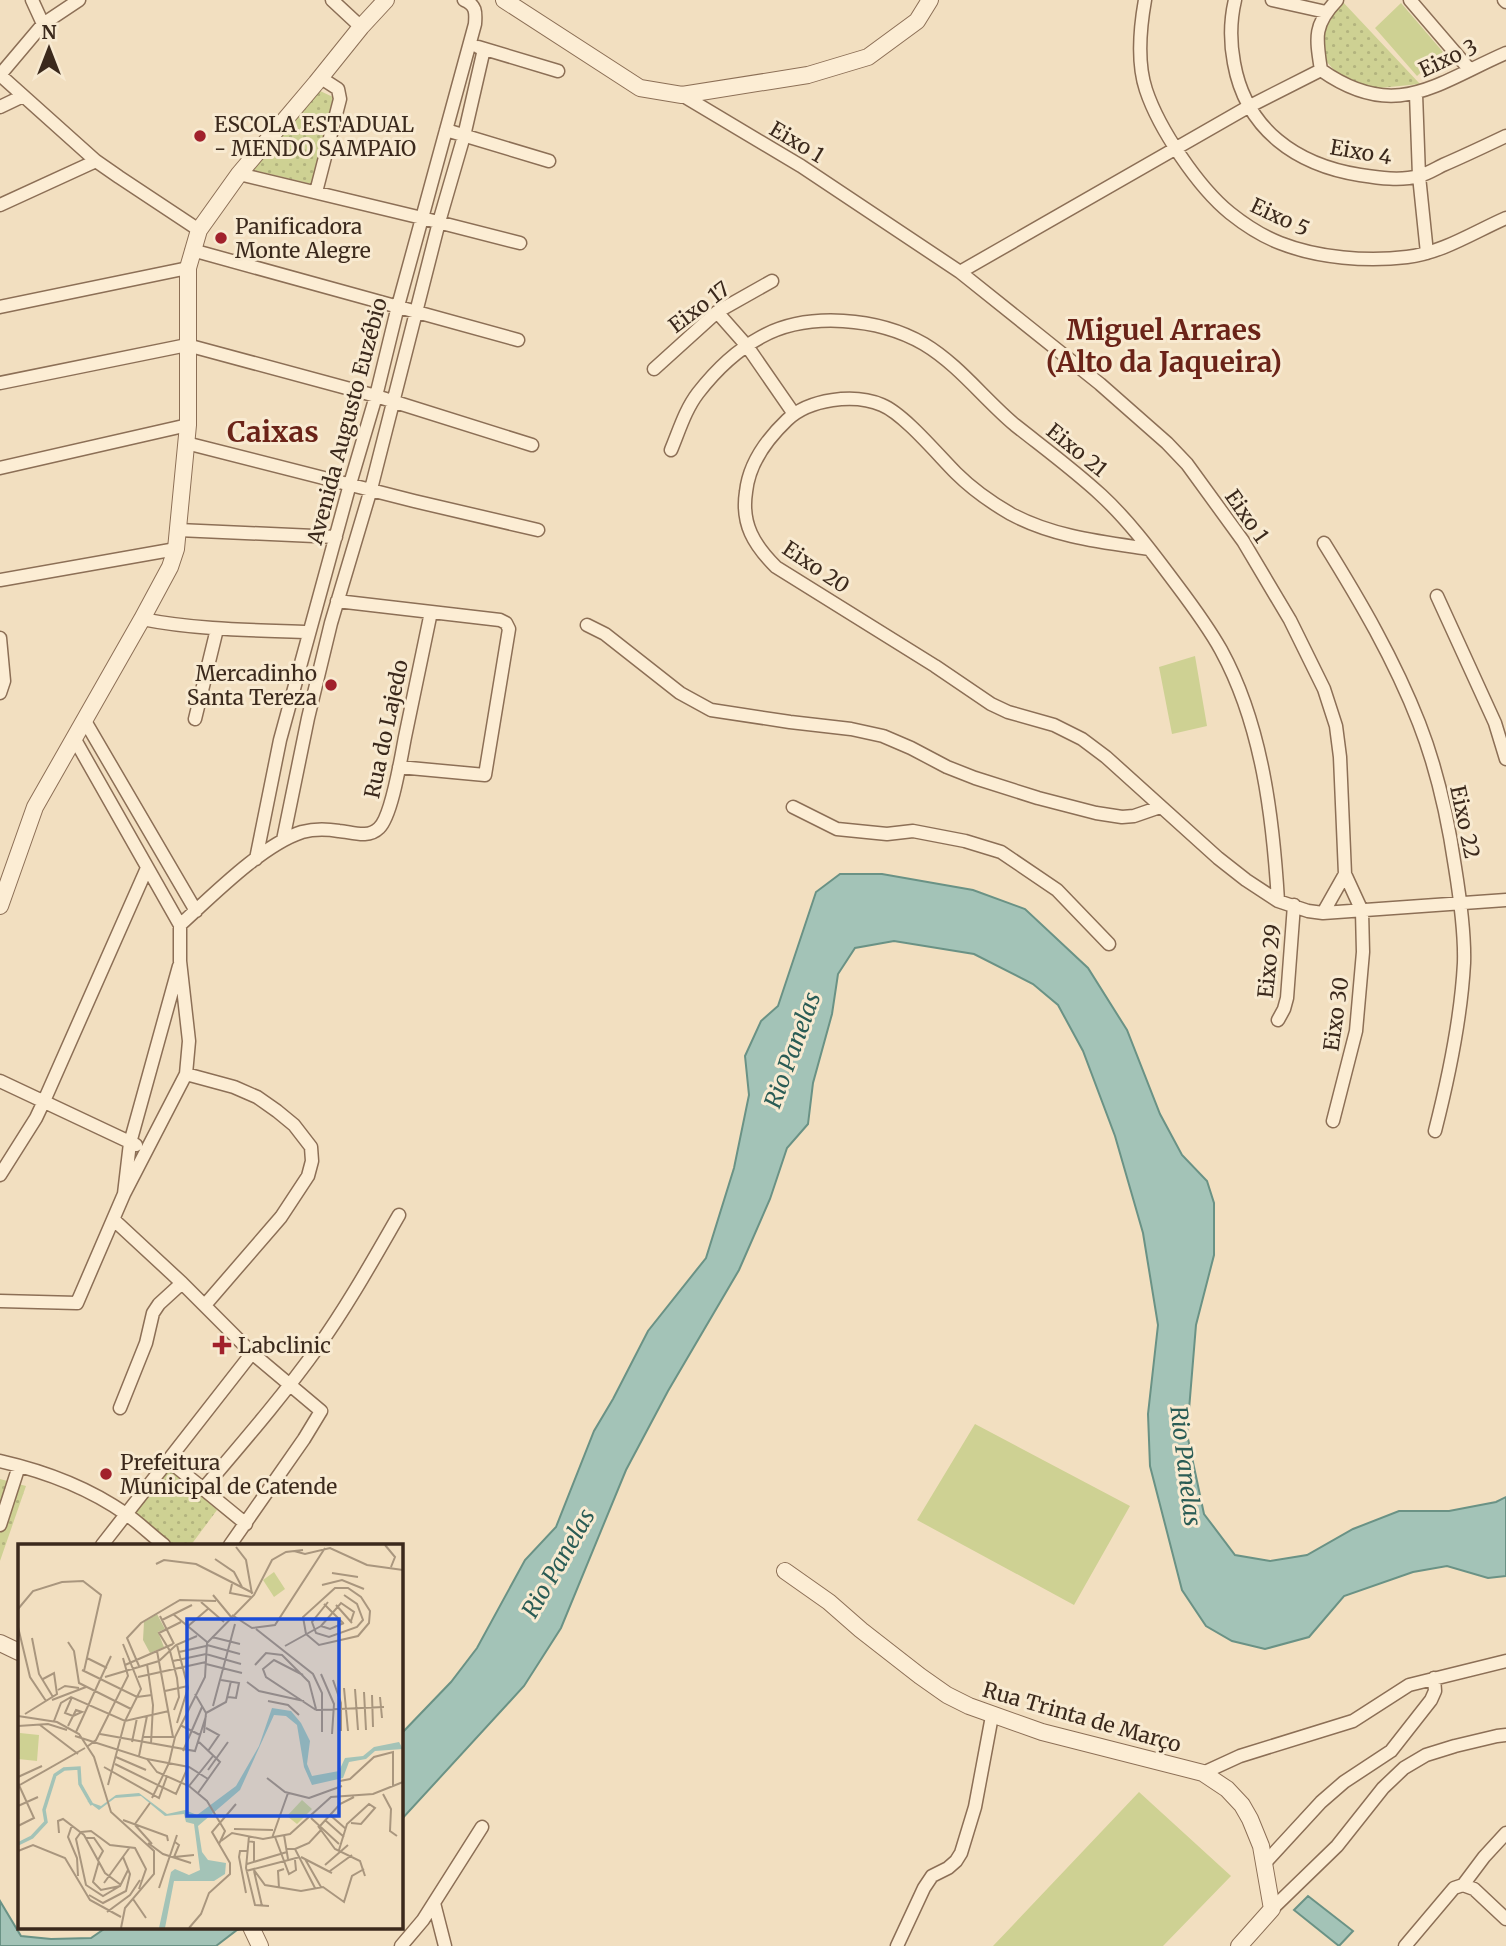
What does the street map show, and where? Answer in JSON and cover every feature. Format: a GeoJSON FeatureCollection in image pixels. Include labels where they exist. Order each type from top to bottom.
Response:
{"type":"FeatureCollection","features":[{"type":"Feature","properties":{"kind":"street"},"geometry":{"type":"LineString","coordinates":[[32,0],[43,24]]}},
{"type":"Feature","properties":{"kind":"street"},"geometry":{"type":"LineString","coordinates":[[79,0],[43,24],[0,75],[96,161],[199,230]]}},
{"type":"Feature","properties":{"kind":"street"},"geometry":{"type":"LineString","coordinates":[[332,0],[361,27]]}},
{"type":"Feature","properties":{"kind":"street"},"geometry":{"type":"LineString","coordinates":[[0,906],[35,807],[142,619],[170,567],[176,548],[188,425],[188,268],[199,230],[239,174],[386,0]]}},
{"type":"Feature","properties":{"kind":"street","name":"Avenida Augusto Euzébio"},"geometry":{"type":"LineString","coordinates":[[256,859],[280,740],[376,396],[475,24],[474,6],[464,0]]}},
{"type":"Feature","properties":{"kind":"street"},"geometry":{"type":"LineString","coordinates":[[504,0],[640,89],[682,95],[808,75],[868,57],[917,21],[930,0]]}},
{"type":"Feature","properties":{"kind":"street","name":"Eixo 5"},"geometry":{"type":"LineString","coordinates":[[1145,0],[1141,38],[1142,67],[1146,89],[1157,116],[1206,189],[1244,224],[1281,243],[1304,251],[1379,259],[1427,253],[1506,218]]}},
{"type":"Feature","properties":{"kind":"street","name":"Eixo 4"},"geometry":{"type":"LineString","coordinates":[[1235,0],[1230,29],[1232,50],[1248,107],[1266,129],[1308,161],[1325,168],[1375,177],[1419,176],[1506,136]]}},
{"type":"Feature","properties":{"kind":"street"},"geometry":{"type":"LineString","coordinates":[[1272,0],[1326,12]]}},
{"type":"Feature","properties":{"kind":"street"},"geometry":{"type":"LineString","coordinates":[[960,272],[1248,107],[1321,70],[1319,25],[1337,0]]}},
{"type":"Feature","properties":{"kind":"street"},"geometry":{"type":"LineString","coordinates":[[1410,0],[1471,70]]}},
{"type":"Feature","properties":{"kind":"street"},"geometry":{"type":"LineString","coordinates":[[469,44],[558,71]]}},
{"type":"Feature","properties":{"kind":"street","name":"Avenida Augusto Euzébio"},"geometry":{"type":"LineString","coordinates":[[283,840],[308,718],[337,601],[371,489],[439,222],[464,136],[484,49]]}},
{"type":"Feature","properties":{"kind":"street","name":"Eixo 3"},"geometry":{"type":"LineString","coordinates":[[1321,70],[1351,89],[1367,94],[1416,94],[1506,53]]}},
{"type":"Feature","properties":{"kind":"street"},"geometry":{"type":"LineString","coordinates":[[316,192],[340,99],[338,89],[321,78]]}},
{"type":"Feature","properties":{"kind":"street"},"geometry":{"type":"LineString","coordinates":[[1416,94],[1419,176],[1427,253]]}},
{"type":"Feature","properties":{"kind":"street","name":"Eixo 1"},"geometry":{"type":"LineString","coordinates":[[682,95],[801,166],[960,272],[1100,384],[1187,464],[1243,541],[1290,620],[1324,689],[1336,726],[1341,769],[1345,874]]}},
{"type":"Feature","properties":{"kind":"street"},"geometry":{"type":"LineString","coordinates":[[0,107],[23,96]]}},
{"type":"Feature","properties":{"kind":"street"},"geometry":{"type":"LineString","coordinates":[[446,130],[549,161]]}},
{"type":"Feature","properties":{"kind":"street"},"geometry":{"type":"LineString","coordinates":[[0,205],[96,161]]}},
{"type":"Feature","properties":{"kind":"street"},"geometry":{"type":"LineString","coordinates":[[239,174],[520,243]]}},
{"type":"Feature","properties":{"kind":"street"},"geometry":{"type":"LineString","coordinates":[[192,250],[518,340]]}},
{"type":"Feature","properties":{"kind":"street"},"geometry":{"type":"LineString","coordinates":[[0,307],[188,268]]}},
{"type":"Feature","properties":{"kind":"street","name":"Eixo 17"},"geometry":{"type":"LineString","coordinates":[[654,369],[717,312],[772,281]]}},
{"type":"Feature","properties":{"kind":"street"},"geometry":{"type":"LineString","coordinates":[[717,312],[747,346],[794,414]]}},
{"type":"Feature","properties":{"kind":"street","name":"Eixo 21"},"geometry":{"type":"LineString","coordinates":[[671,450],[687,410],[698,394],[729,359],[775,331],[796,325],[859,322],[899,331],[940,355],[1012,422],[1102,496],[1149,548],[1205,622],[1243,696],[1256,742],[1276,864],[1278,901]]}},
{"type":"Feature","properties":{"kind":"street"},"geometry":{"type":"LineString","coordinates":[[0,383],[187,345],[376,396],[532,445]]}},
{"type":"Feature","properties":{"kind":"street","name":"Eixo 20"},"geometry":{"type":"LineString","coordinates":[[1149,548],[1054,532],[1010,513],[988,500],[957,475],[899,416],[882,405],[858,400],[824,401],[794,414],[761,450],[752,467],[746,491],[746,520],[752,538],[760,551],[776,567],[914,652],[991,704],[1008,712],[1054,725],[1082,739],[1106,757],[1218,858],[1278,901]]}},
{"type":"Feature","properties":{"kind":"street"},"geometry":{"type":"LineString","coordinates":[[0,468],[188,425]]}},
{"type":"Feature","properties":{"kind":"street"},"geometry":{"type":"LineString","coordinates":[[186,443],[538,530]]}},
{"type":"Feature","properties":{"kind":"street"},"geometry":{"type":"LineString","coordinates":[[178,530],[336,537]]}},
{"type":"Feature","properties":{"kind":"street","name":"Eixo 22"},"geometry":{"type":"LineString","coordinates":[[1324,543],[1365,609],[1403,685],[1431,758],[1446,815],[1460,902],[1464,960],[1461,1000],[1436,1131]]}},
{"type":"Feature","properties":{"kind":"street"},"geometry":{"type":"LineString","coordinates":[[0,580],[176,548]]}},
{"type":"Feature","properties":{"kind":"street"},"geometry":{"type":"LineString","coordinates":[[1437,596],[1495,723],[1506,759]]}},
{"type":"Feature","properties":{"kind":"street"},"geometry":{"type":"LineString","coordinates":[[337,601],[500,620],[506,622],[509,629],[485,775],[399,767]]}},
{"type":"Feature","properties":{"kind":"street","name":"Rua do Lajedo"},"geometry":{"type":"LineString","coordinates":[[180,925],[256,859],[283,840],[304,831],[316,830],[373,833],[384,823],[399,767],[431,612]]}},
{"type":"Feature","properties":{"kind":"street"},"geometry":{"type":"LineString","coordinates":[[142,619],[171,625],[217,629],[309,632]]}},
{"type":"Feature","properties":{"kind":"street"},"geometry":{"type":"LineString","coordinates":[[587,625],[605,634],[680,693],[711,710],[851,729],[883,736],[975,778],[1096,813],[1134,816],[1160,807]]}},
{"type":"Feature","properties":{"kind":"street"},"geometry":{"type":"LineString","coordinates":[[195,719],[217,629]]}},
{"type":"Feature","properties":{"kind":"street"},"geometry":{"type":"LineString","coordinates":[[0,638],[4,681],[0,693]]}},
{"type":"Feature","properties":{"kind":"street"},"geometry":{"type":"LineString","coordinates":[[85,721],[196,911]]}},
{"type":"Feature","properties":{"kind":"street"},"geometry":{"type":"LineString","coordinates":[[0,1301],[77,1303],[124,1194],[186,1074],[189,1041],[180,961],[180,925],[74,738]]}},
{"type":"Feature","properties":{"kind":"street"},"geometry":{"type":"LineString","coordinates":[[793,807],[837,829],[887,834],[913,831],[965,841],[1001,852],[1057,890],[1109,944]]}},
{"type":"Feature","properties":{"kind":"street"},"geometry":{"type":"LineString","coordinates":[[0,1175],[36,1118],[147,868]]}},
{"type":"Feature","properties":{"kind":"street"},"geometry":{"type":"LineString","coordinates":[[1345,874],[1362,911]]}},
{"type":"Feature","properties":{"kind":"street"},"geometry":{"type":"LineString","coordinates":[[1323,913],[1345,874]]}},
{"type":"Feature","properties":{"kind":"street"},"geometry":{"type":"LineString","coordinates":[[1278,901],[1323,913],[1506,900]]}},
{"type":"Feature","properties":{"kind":"street","name":"Eixo 29"},"geometry":{"type":"LineString","coordinates":[[1278,1020],[1284,1009],[1290,975],[1294,905]]}},
{"type":"Feature","properties":{"kind":"street","name":"Eixo 30"},"geometry":{"type":"LineString","coordinates":[[1334,1121],[1356,1031],[1363,952],[1362,911]]}},
{"type":"Feature","properties":{"kind":"street"},"geometry":{"type":"LineString","coordinates":[[124,1194],[131,1143],[180,961]]}},
{"type":"Feature","properties":{"kind":"street"},"geometry":{"type":"LineString","coordinates":[[186,1074],[234,1087],[257,1097],[294,1125],[311,1147],[312,1161],[308,1176],[288,1207],[205,1305]]}},
{"type":"Feature","properties":{"kind":"street"},"geometry":{"type":"LineString","coordinates":[[0,1081],[147,1149]]}},
{"type":"Feature","properties":{"kind":"street"},"geometry":{"type":"LineString","coordinates":[[204,1488],[317,1349],[355,1293],[399,1215]]}},
{"type":"Feature","properties":{"kind":"street"},"geometry":{"type":"LineString","coordinates":[[114,1220],[205,1305],[251,1353],[321,1412],[231,1544]]}},
{"type":"Feature","properties":{"kind":"street"},"geometry":{"type":"LineString","coordinates":[[120,1408],[146,1343],[153,1313],[182,1283]]}},
{"type":"Feature","properties":{"kind":"street"},"geometry":{"type":"LineString","coordinates":[[103,1544],[251,1353]]}},
{"type":"Feature","properties":{"kind":"street"},"geometry":{"type":"LineString","coordinates":[[168,1460],[247,1524]]}},
{"type":"Feature","properties":{"kind":"street"},"geometry":{"type":"LineString","coordinates":[[0,1462],[26,1468],[81,1488],[127,1514],[157,1543]]}},
{"type":"Feature","properties":{"kind":"street"},"geometry":{"type":"LineString","coordinates":[[0,1525],[26,1468]]}},
{"type":"Feature","properties":{"kind":"street","name":"Rua Trinta de Março"},"geometry":{"type":"LineString","coordinates":[[785,1571],[829,1602],[938,1689],[969,1706],[1042,1732],[1203,1773]]}},
{"type":"Feature","properties":{"kind":"street"},"geometry":{"type":"LineString","coordinates":[[0,1643],[18,1650]]}},
{"type":"Feature","properties":{"kind":"street"},"geometry":{"type":"LineString","coordinates":[[1203,1773],[1240,1756],[1353,1721],[1409,1685],[1506,1661]]}},
{"type":"Feature","properties":{"kind":"street"},"geometry":{"type":"LineString","coordinates":[[1264,1864],[1292,1831],[1343,1782],[1391,1751],[1431,1700],[1436,1691],[1434,1678]]}},
{"type":"Feature","properties":{"kind":"street"},"geometry":{"type":"LineString","coordinates":[[897,1946],[932,1876],[948,1868],[961,1853],[975,1807],[992,1716]]}},
{"type":"Feature","properties":{"kind":"street"},"geometry":{"type":"LineString","coordinates":[[1240,1946],[1272,1909],[1337,1846],[1383,1788],[1404,1768],[1426,1755],[1497,1735],[1506,1735]]}},
{"type":"Feature","properties":{"kind":"street"},"geometry":{"type":"LineString","coordinates":[[1203,1773],[1227,1789],[1242,1805],[1250,1819],[1261,1846],[1272,1909]]}},
{"type":"Feature","properties":{"kind":"street"},"geometry":{"type":"LineString","coordinates":[[401,1946],[435,1903],[482,1827]]}},
{"type":"Feature","properties":{"kind":"street"},"geometry":{"type":"LineString","coordinates":[[1410,1944],[1454,1888],[1463,1885],[1506,1833]]}},
{"type":"Feature","properties":{"kind":"street"},"geometry":{"type":"LineString","coordinates":[[1463,1885],[1474,1889],[1506,1919]]}},
{"type":"Feature","properties":{"kind":"street"},"geometry":{"type":"LineString","coordinates":[[435,1903],[445,1946]]}},
{"type":"Feature","properties":{"kind":"green space"},"geometry":{"type":"Polygon","coordinates":[[[1341,0],[1420,84],[1369,89],[1342,79],[1326,61],[1324,28],[1341,0]]]}},
{"type":"Feature","properties":{"kind":"green space"},"geometry":{"type":"Polygon","coordinates":[[[1401,3],[1443,52],[1417,76],[1375,28],[1401,3]]]}},
{"type":"Feature","properties":{"kind":"green space"},"geometry":{"type":"Polygon","coordinates":[[[318,90],[333,97],[312,184],[253,170],[318,90]]]}},
{"type":"Feature","properties":{"kind":"green space"},"geometry":{"type":"Polygon","coordinates":[[[1195,656],[1207,726],[1172,734],[1159,667],[1195,656]]]}},
{"type":"Feature","properties":{"kind":"green space"},"geometry":{"type":"Polygon","coordinates":[[[975,1424],[1130,1506],[1074,1605],[917,1520],[975,1424]]]}},
{"type":"Feature","properties":{"kind":"green space"},"geometry":{"type":"Polygon","coordinates":[[[168,1467],[217,1510],[192,1544],[169,1544],[132,1514],[168,1467]]]}},
{"type":"Feature","properties":{"kind":"green space"},"geometry":{"type":"Polygon","coordinates":[[[0,1479],[26,1486],[0,1561],[0,1479]]]}},
{"type":"Feature","properties":{"kind":"green space"},"geometry":{"type":"Polygon","coordinates":[[[1139,1792],[1231,1876],[1163,1946],[993,1946],[1139,1792]]]}},
{"type":"Feature","properties":{"kind":"water","name":"Rio Panelas"},"geometry":{"type":"Polygon","coordinates":[[[840,874],[882,874],[973,890],[1025,909],[1088,968],[1127,1030],[1160,1114],[1182,1155],[1207,1181],[1214,1203],[1214,1255],[1196,1325],[1187,1434],[1204,1514],[1235,1555],[1270,1561],[1307,1555],[1353,1529],[1399,1511],[1449,1511],[1496,1502],[1506,1497],[1506,1576],[1488,1578],[1447,1566],[1413,1572],[1344,1596],[1309,1637],[1265,1649],[1232,1641],[1206,1626],[1182,1590],[1150,1466],[1148,1414],[1158,1325],[1143,1233],[1115,1136],[1083,1051],[1058,1005],[1033,984],[974,954],[894,941],[855,948],[838,974],[832,1014],[813,1083],[808,1124],[787,1148],[770,1199],[739,1270],[668,1391],[626,1470],[561,1628],[524,1686],[402,1819],[402,1733],[451,1682],[477,1648],[525,1560],[556,1527],[594,1431],[648,1331],[706,1258],[734,1168],[749,1095],[745,1056],[761,1021],[778,1006],[816,892],[840,874]]]}},
{"type":"Feature","properties":{"kind":"water"},"geometry":{"type":"Polygon","coordinates":[[[1308,1896],[1353,1931],[1339,1946],[1294,1910],[1308,1896]]]}},
{"type":"Feature","properties":{"kind":"water"},"geometry":{"type":"Polygon","coordinates":[[[0,1901],[21,1936],[51,1939],[91,1938],[106,1928],[244,1928],[237,1930],[216,1946],[0,1946],[0,1901]]]}},
{"type":"Feature","properties":{"kind":"place","name":"ESCOLA ESTADUAL - MENDO SAMPAIO"},"geometry":{"type":"Point","coordinates":[200,136]}},
{"type":"Feature","properties":{"kind":"place","name":"Panificadora Monte Alegre"},"geometry":{"type":"Point","coordinates":[221,238]}},
{"type":"Feature","properties":{"kind":"place","name":"Mercadinho Santa Tereza"},"geometry":{"type":"Point","coordinates":[331,685]}},
{"type":"Feature","properties":{"kind":"place","name":"Labclinic"},"geometry":{"type":"Point","coordinates":[222,1345]}},
{"type":"Feature","properties":{"kind":"place","name":"Prefeitura Municipal de Catende"},"geometry":{"type":"Point","coordinates":[106,1474]}},
{"type":"Feature","properties":{"kind":"district","name":"Miguel Arraes (Alto da Jaqueira)"},"geometry":{"type":"Point","coordinates":[1164,346]}},
{"type":"Feature","properties":{"kind":"district","name":"Caixas"},"geometry":{"type":"Point","coordinates":[273,432]}}]}
